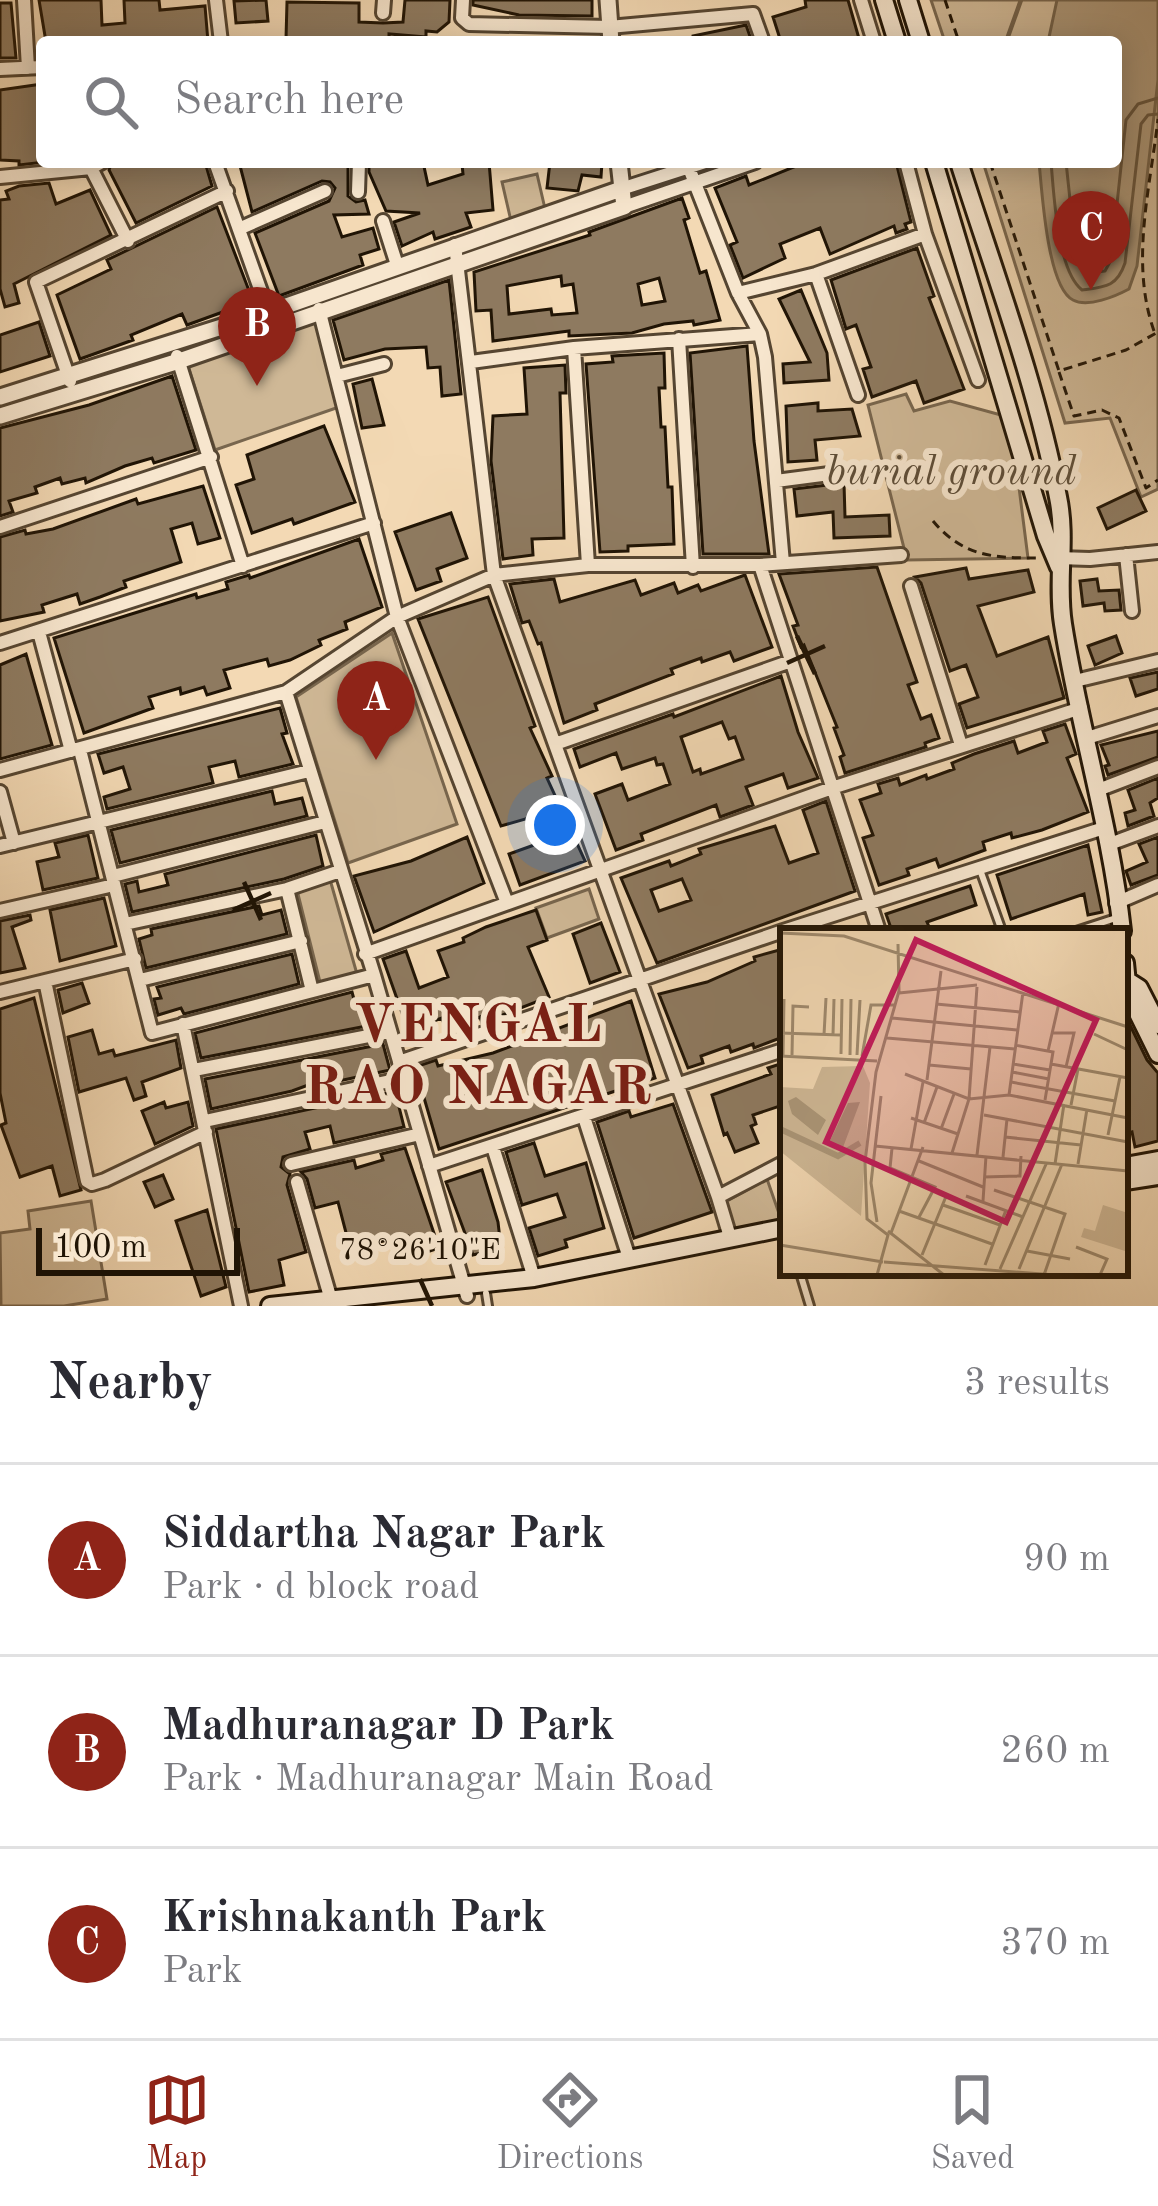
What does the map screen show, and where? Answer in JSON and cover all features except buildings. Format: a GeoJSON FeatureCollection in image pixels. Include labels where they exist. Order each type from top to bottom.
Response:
{"type":"FeatureCollection","features":[{"type":"Feature","properties":{"kind":"main road"},"geometry":{"type":"LineString","coordinates":[[884,0],[895,36]]}},
{"type":"Feature","properties":{"kind":"main road"},"geometry":{"type":"LineString","coordinates":[[908,0],[920,36]]}},
{"type":"Feature","properties":{"kind":"main road"},"geometry":{"type":"LineString","coordinates":[[936,168],[1058,561]]}},
{"type":"Feature","properties":{"kind":"main road"},"geometry":{"type":"LineString","coordinates":[[961,168],[1037,407],[1059,500],[1063,626],[1119,917]]}},
{"type":"Feature","properties":{"kind":"main road"},"geometry":{"type":"LineString","coordinates":[[1128,977],[1158,1025]]}},
{"type":"Feature","properties":{"kind":"main road"},"geometry":{"type":"LineString","coordinates":[[1128,986],[1158,1054]]}},
{"type":"Feature","properties":{"kind":"main road"},"geometry":{"type":"LineString","coordinates":[[1128,1165],[1158,1160]]}},
{"type":"Feature","properties":{"kind":"main road"},"geometry":{"type":"LineString","coordinates":[[1128,1181],[1158,1176]]}},
{"type":"Feature","properties":{"kind":"main road"},"geometry":{"type":"LineString","coordinates":[[376,1306],[780,1229]]}},
{"type":"Feature","properties":{"kind":"main road"},"geometry":{"type":"LineString","coordinates":[[270,1306],[465,1291],[487,1300],[780,1239]]}},
{"type":"Feature","properties":{"kind":"street"},"geometry":{"type":"LineString","coordinates":[[0,69],[35,68],[24,0]]}},
{"type":"Feature","properties":{"kind":"street"},"geometry":{"type":"LineString","coordinates":[[216,0],[219,36]]}},
{"type":"Feature","properties":{"kind":"street"},"geometry":{"type":"LineString","coordinates":[[463,0],[462,19],[469,24],[610,35],[753,14],[761,36]]}},
{"type":"Feature","properties":{"kind":"street"},"geometry":{"type":"LineString","coordinates":[[608,0],[610,35]]}},
{"type":"Feature","properties":{"kind":"street"},"geometry":{"type":"LineString","coordinates":[[861,0],[872,36]]}},
{"type":"Feature","properties":{"kind":"street"},"geometry":{"type":"LineString","coordinates":[[0,177],[73,168]]}},
{"type":"Feature","properties":{"kind":"street"},"geometry":{"type":"LineString","coordinates":[[98,168],[128,241]]}},
{"type":"Feature","properties":{"kind":"street"},"geometry":{"type":"LineString","coordinates":[[217,168],[272,330]]}},
{"type":"Feature","properties":{"kind":"street"},"geometry":{"type":"LineString","coordinates":[[358,191],[359,168]]}},
{"type":"Feature","properties":{"kind":"street"},"geometry":{"type":"LineString","coordinates":[[620,168],[624,207]]}},
{"type":"Feature","properties":{"kind":"street"},"geometry":{"type":"LineString","coordinates":[[0,416],[172,344],[688,168],[738,293],[760,334],[783,563]]}},
{"type":"Feature","properties":{"kind":"street"},"geometry":{"type":"LineString","coordinates":[[0,397],[179,362],[738,168]]}},
{"type":"Feature","properties":{"kind":"street"},"geometry":{"type":"LineString","coordinates":[[908,168],[925,234],[978,380]]}},
{"type":"Feature","properties":{"kind":"street"},"geometry":{"type":"LineString","coordinates":[[71,385],[36,282],[227,191]]}},
{"type":"Feature","properties":{"kind":"street"},"geometry":{"type":"LineString","coordinates":[[241,228],[325,191]]}},
{"type":"Feature","properties":{"kind":"street"},"geometry":{"type":"LineString","coordinates":[[383,221],[398,265]]}},
{"type":"Feature","properties":{"kind":"street"},"geometry":{"type":"LineString","coordinates":[[738,293],[816,274],[925,234]]}},
{"type":"Feature","properties":{"kind":"street"},"geometry":{"type":"LineString","coordinates":[[455,245],[494,575],[558,743],[730,1237]]}},
{"type":"Feature","properties":{"kind":"street"},"geometry":{"type":"LineString","coordinates":[[816,274],[857,395]]}},
{"type":"Feature","properties":{"kind":"street"},"geometry":{"type":"LineString","coordinates":[[315,296],[397,617],[507,903]]}},
{"type":"Feature","properties":{"kind":"street"},"geometry":{"type":"LineString","coordinates":[[470,362],[574,348],[760,334]]}},
{"type":"Feature","properties":{"kind":"street"},"geometry":{"type":"LineString","coordinates":[[679,339],[693,567]]}},
{"type":"Feature","properties":{"kind":"street"},"geometry":{"type":"LineString","coordinates":[[172,344],[242,566]]}},
{"type":"Feature","properties":{"kind":"street"},"geometry":{"type":"LineString","coordinates":[[574,348],[588,566]]}},
{"type":"Feature","properties":{"kind":"street"},"geometry":{"type":"LineString","coordinates":[[338,376],[384,364]]}},
{"type":"Feature","properties":{"kind":"street"},"geometry":{"type":"LineString","coordinates":[[0,527],[211,457]]}},
{"type":"Feature","properties":{"kind":"street"},"geometry":{"type":"LineString","coordinates":[[776,481],[837,473]]}},
{"type":"Feature","properties":{"kind":"street"},"geometry":{"type":"LineString","coordinates":[[0,643],[374,524]]}},
{"type":"Feature","properties":{"kind":"street"},"geometry":{"type":"LineString","coordinates":[[1058,561],[1158,552]]}},
{"type":"Feature","properties":{"kind":"street"},"geometry":{"type":"LineString","coordinates":[[0,770],[286,692],[397,617],[494,575],[588,566],[760,565],[901,555]]}},
{"type":"Feature","properties":{"kind":"street"},"geometry":{"type":"LineString","coordinates":[[1126,556],[1132,611]]}},
{"type":"Feature","properties":{"kind":"street"},"geometry":{"type":"LineString","coordinates":[[760,565],[878,928]]}},
{"type":"Feature","properties":{"kind":"street"},"geometry":{"type":"LineString","coordinates":[[911,586],[961,745]]}},
{"type":"Feature","properties":{"kind":"street"},"geometry":{"type":"LineString","coordinates":[[39,632],[100,823],[152,1034],[374,975]]}},
{"type":"Feature","properties":{"kind":"street"},"geometry":{"type":"LineString","coordinates":[[558,743],[791,662]]}},
{"type":"Feature","properties":{"kind":"street"},"geometry":{"type":"LineString","coordinates":[[1075,681],[1158,662]]}},
{"type":"Feature","properties":{"kind":"street"},"geometry":{"type":"LineString","coordinates":[[286,692],[465,1291]]}},
{"type":"Feature","properties":{"kind":"street"},"geometry":{"type":"LineString","coordinates":[[365,954],[835,787],[1081,708]]}},
{"type":"Feature","properties":{"kind":"street"},"geometry":{"type":"LineString","coordinates":[[1087,738],[1158,716]]}},
{"type":"Feature","properties":{"kind":"street"},"geometry":{"type":"LineString","coordinates":[[1098,790],[1158,767]]}},
{"type":"Feature","properties":{"kind":"street"},"geometry":{"type":"LineString","coordinates":[[0,792],[7,844],[309,771]]}},
{"type":"Feature","properties":{"kind":"street"},"geometry":{"type":"LineString","coordinates":[[0,911],[325,822]]}},
{"type":"Feature","properties":{"kind":"street"},"geometry":{"type":"LineString","coordinates":[[792,928],[979,867],[1158,826]]}},
{"type":"Feature","properties":{"kind":"street"},"geometry":{"type":"LineString","coordinates":[[125,924],[287,889],[340,871]]}},
{"type":"Feature","properties":{"kind":"street"},"geometry":{"type":"LineString","coordinates":[[1119,917],[1158,885]]}},
{"type":"Feature","properties":{"kind":"street"},"geometry":{"type":"LineString","coordinates":[[287,889],[312,991]]}},
{"type":"Feature","properties":{"kind":"street"},"geometry":{"type":"LineString","coordinates":[[399,1062],[780,932]]}},
{"type":"Feature","properties":{"kind":"street"},"geometry":{"type":"LineString","coordinates":[[140,980],[301,941]]}},
{"type":"Feature","properties":{"kind":"street"},"geometry":{"type":"LineString","coordinates":[[0,992],[135,959]]}},
{"type":"Feature","properties":{"kind":"street"},"geometry":{"type":"LineString","coordinates":[[45,981],[87,1181],[92,1184],[206,1127],[404,1078]]}},
{"type":"Feature","properties":{"kind":"street"},"geometry":{"type":"LineString","coordinates":[[183,1024],[241,1306]]}},
{"type":"Feature","properties":{"kind":"street"},"geometry":{"type":"LineString","coordinates":[[194,1070],[389,1032]]}},
{"type":"Feature","properties":{"kind":"street"},"geometry":{"type":"LineString","coordinates":[[429,1166],[780,1051]]}},
{"type":"Feature","properties":{"kind":"street"},"geometry":{"type":"LineString","coordinates":[[584,1117],[629,1258]]}},
{"type":"Feature","properties":{"kind":"street"},"geometry":{"type":"LineString","coordinates":[[291,1164],[420,1133]]}},
{"type":"Feature","properties":{"kind":"street"},"geometry":{"type":"LineString","coordinates":[[493,1148],[534,1278]]}},
{"type":"Feature","properties":{"kind":"street"},"geometry":{"type":"LineString","coordinates":[[718,1197],[780,1165]]}},
{"type":"Feature","properties":{"kind":"street"},"geometry":{"type":"LineString","coordinates":[[297,1182],[331,1300]]}},
{"type":"Feature","properties":{"kind":"lane"},"geometry":{"type":"LineString","coordinates":[[979,867],[1001,928]]}},
{"type":"Feature","properties":{"kind":"lane"},"geometry":{"type":"LineString","coordinates":[[1085,928],[1119,917]]}},
{"type":"Feature","properties":{"kind":"lane"},"geometry":{"type":"LineString","coordinates":[[801,1276],[810,1306]]}},
{"type":"Feature","properties":{"kind":"path"},"geometry":{"type":"LineString","coordinates":[[945,0],[957,36]]}},
{"type":"Feature","properties":{"kind":"path"},"geometry":{"type":"LineString","coordinates":[[1059,371],[1126,350],[1156,333],[1144,302],[1141,259],[1158,119]]}},
{"type":"Feature","properties":{"kind":"path"},"geometry":{"type":"LineString","coordinates":[[992,168],[1073,416],[1102,410],[1119,418],[1146,488],[1158,480]]}},
{"type":"Feature","properties":{"kind":"path"},"geometry":{"type":"LineString","coordinates":[[933,521],[950,541],[978,553],[1058,561]]}},
{"type":"Feature","properties":{"kind":"green space"},"geometry":{"type":"Polygon","coordinates":[[[931,0],[1158,0],[1158,489],[1141,497],[1110,418],[1065,423],[985,168],[1122,168],[1122,36],[943,36],[931,0]]]}},
{"type":"Feature","properties":{"kind":"green space"},"geometry":{"type":"Polygon","coordinates":[[[537,174],[546,213],[511,221],[502,182],[537,174]]]}},
{"type":"Feature","properties":{"kind":"green space"},"geometry":{"type":"Polygon","coordinates":[[[312,307],[339,407],[215,450],[184,353],[312,307]]]}},
{"type":"Feature","properties":{"kind":"green space","name":"burial ground"},"geometry":{"type":"Polygon","coordinates":[[[906,394],[914,411],[950,401],[1001,415],[1016,464],[1028,558],[907,560],[868,405],[906,394]]]}},
{"type":"Feature","properties":{"kind":"green space"},"geometry":{"type":"Polygon","coordinates":[[[392,633],[457,824],[348,863],[296,697],[392,633]]]}},
{"type":"Feature","properties":{"kind":"green space"},"geometry":{"type":"Polygon","coordinates":[[[329,876],[357,974],[321,986],[297,890],[329,876]]]}},
{"type":"Feature","properties":{"kind":"green space"},"geometry":{"type":"Polygon","coordinates":[[[589,889],[599,919],[547,938],[536,908],[589,889]]]}},
{"type":"Feature","properties":{"kind":"green space"},"geometry":{"type":"Polygon","coordinates":[[[767,1179],[780,1222],[733,1231],[725,1202],[767,1179]]]}},
{"type":"Feature","properties":{"kind":"green space"},"geometry":{"type":"Polygon","coordinates":[[[91,1201],[107,1299],[64,1306],[1,1306],[0,1233],[30,1229],[28,1211],[91,1201]]]}},
{"type":"Feature","properties":{"kind":"water"},"geometry":{"type":"Polygon","coordinates":[[[1057,0],[1158,0],[1158,80],[1137,266],[1129,289],[1094,302],[1073,300],[1057,277],[1040,168],[1122,168],[1122,36],[1049,36],[1057,0]]]}},
{"type":"Feature","properties":{"kind":"waterway"},"geometry":{"type":"LineString","coordinates":[[1008,36],[1021,0]]}},
{"type":"Feature","properties":{"kind":"place","name":"Krishnakanth Park"},"geometry":{"type":"Point","coordinates":[1091,290]}},
{"type":"Feature","properties":{"kind":"place","name":"Madhuranagar D Park"},"geometry":{"type":"Point","coordinates":[257,386]}},
{"type":"Feature","properties":{"kind":"place","name":"Siddartha Nagar Park"},"geometry":{"type":"Point","coordinates":[376,760]}},
{"type":"Feature","properties":{"kind":"district","name":"VENGAL RAO NAGAR"},"geometry":{"type":"Point","coordinates":[479,1053]}}]}
